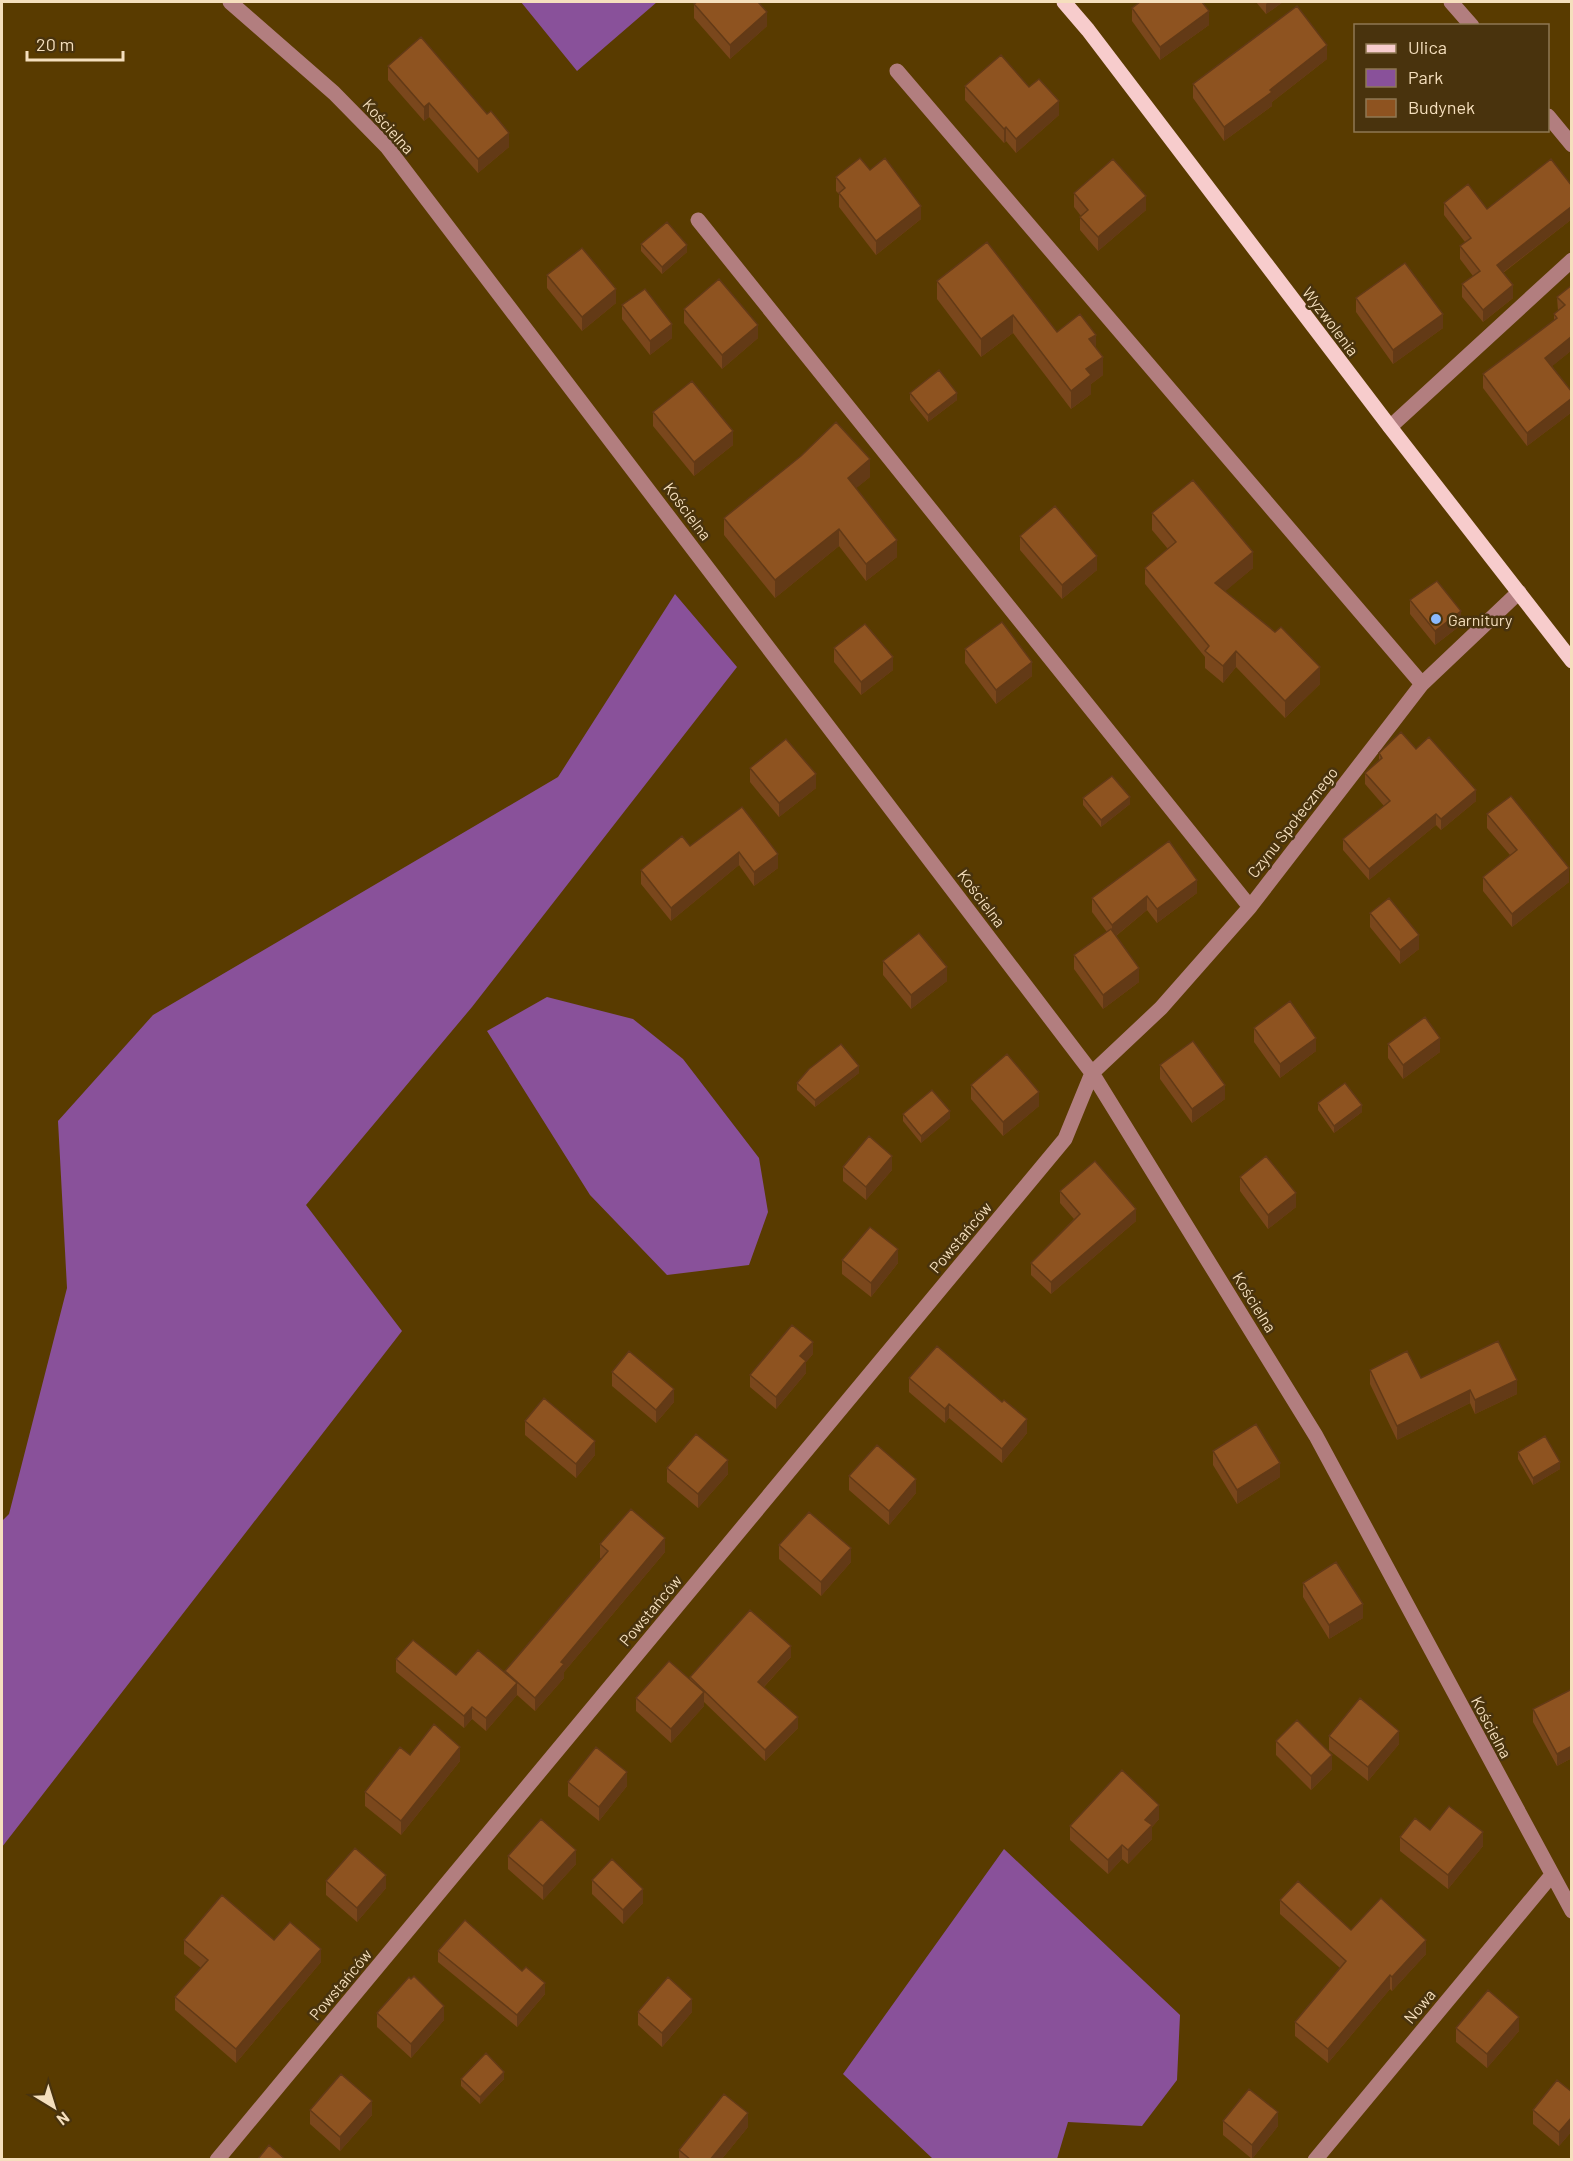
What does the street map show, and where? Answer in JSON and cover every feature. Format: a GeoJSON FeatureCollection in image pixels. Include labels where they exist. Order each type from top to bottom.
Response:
{"type":"FeatureCollection","features":[{"type":"Feature","properties":{"kind":"main road","name":"Wyzwolenia"},"geometry":{"type":"LineString","coordinates":[[1064,2],[1088,30],[1390,427],[1572,660]]}},
{"type":"Feature","properties":{"kind":"street","name":"Kościelna"},"geometry":{"type":"LineString","coordinates":[[230,2],[334,93],[387,147],[1092,1073],[1316,1436],[1551,1876],[1572,1911]]}},
{"type":"Feature","properties":{"kind":"street"},"geometry":{"type":"LineString","coordinates":[[1451,2],[1470,24]]}},
{"type":"Feature","properties":{"kind":"street"},"geometry":{"type":"LineString","coordinates":[[897,71],[1422,684]]}},
{"type":"Feature","properties":{"kind":"street"},"geometry":{"type":"LineString","coordinates":[[1549,117],[1572,145]]}},
{"type":"Feature","properties":{"kind":"street"},"geometry":{"type":"LineString","coordinates":[[698,220],[1250,907]]}},
{"type":"Feature","properties":{"kind":"street"},"geometry":{"type":"LineString","coordinates":[[1390,427],[1572,260]]}},
{"type":"Feature","properties":{"kind":"street","name":"Czynu Społecznego"},"geometry":{"type":"LineString","coordinates":[[1092,1073],[1161,1008],[1250,907],[1422,684],[1519,592]]}},
{"type":"Feature","properties":{"kind":"street","name":"Powstańców"},"geometry":{"type":"LineString","coordinates":[[218,2160],[1065,1139],[1092,1073]]}},
{"type":"Feature","properties":{"kind":"street","name":"Nowa"},"geometry":{"type":"LineString","coordinates":[[1320,2158],[1551,1876]]}},
{"type":"Feature","properties":{"kind":"green space"},"geometry":{"type":"Polygon","coordinates":[[[521,2],[657,2],[577,71],[521,2]]]}},
{"type":"Feature","properties":{"kind":"green space"},"geometry":{"type":"Polygon","coordinates":[[[675,594],[737,667],[472,1007],[306,1205],[402,1331],[2,1847],[2,1521],[9,1514],[67,1288],[58,1121],[153,1015],[558,777],[675,594]]]}},
{"type":"Feature","properties":{"kind":"green space"},"geometry":{"type":"Polygon","coordinates":[[[547,997],[633,1019],[683,1059],[759,1158],[768,1212],[749,1265],[667,1275],[590,1195],[487,1031],[547,997]]]}},
{"type":"Feature","properties":{"kind":"green space"},"geometry":{"type":"Polygon","coordinates":[[[1004,1849],[1180,2015],[1177,2080],[1142,2126],[1068,2122],[1057,2159],[933,2159],[843,2074],[1004,1849]]]}},
{"type":"Feature","properties":{"kind":"building"},"geometry":{"type":"Polygon","coordinates":[[[697,2],[758,2],[767,12],[730,45],[694,4],[697,2]]]}},
{"type":"Feature","properties":{"kind":"building"},"geometry":{"type":"Polygon","coordinates":[[[1140,2],[1202,2],[1209,11],[1160,47],[1132,8],[1140,2]]]}},
{"type":"Feature","properties":{"kind":"building"},"geometry":{"type":"Polygon","coordinates":[[[1297,6],[1327,45],[1270,90],[1272,92],[1224,127],[1193,84],[1297,6]]]}},
{"type":"Feature","properties":{"kind":"building"},"geometry":{"type":"Polygon","coordinates":[[[421,37],[487,114],[491,111],[509,133],[478,159],[429,103],[424,107],[388,66],[421,37]]]}},
{"type":"Feature","properties":{"kind":"building"},"geometry":{"type":"Polygon","coordinates":[[[1001,55],[1029,87],[1039,79],[1059,101],[1016,139],[965,86],[1001,55]]]}},
{"type":"Feature","properties":{"kind":"building"},"geometry":{"type":"Polygon","coordinates":[[[860,158],[870,170],[885,158],[921,206],[876,241],[839,193],[845,188],[836,177],[860,158]]]}},
{"type":"Feature","properties":{"kind":"building"},"geometry":{"type":"Polygon","coordinates":[[[1113,159],[1146,196],[1098,237],[1080,217],[1088,210],[1074,193],[1113,159]]]}},
{"type":"Feature","properties":{"kind":"building"},"geometry":{"type":"Polygon","coordinates":[[[1551,159],[1572,186],[1572,206],[1497,265],[1513,285],[1483,310],[1462,284],[1480,271],[1460,246],[1471,238],[1444,203],[1468,184],[1487,209],[1551,159]]]}},
{"type":"Feature","properties":{"kind":"building"},"geometry":{"type":"Polygon","coordinates":[[[667,222],[687,245],[662,267],[641,244],[667,222]]]}},
{"type":"Feature","properties":{"kind":"building"},"geometry":{"type":"Polygon","coordinates":[[[987,242],[1057,332],[1080,314],[1096,335],[1089,339],[1103,357],[1086,369],[1091,375],[1071,391],[1013,315],[981,339],[937,281],[987,242]]]}},
{"type":"Feature","properties":{"kind":"building"},"geometry":{"type":"Polygon","coordinates":[[[582,248],[616,289],[582,317],[547,275],[582,248]]]}},
{"type":"Feature","properties":{"kind":"building"},"geometry":{"type":"Polygon","coordinates":[[[1405,263],[1443,314],[1393,350],[1356,298],[1405,263]]]}},
{"type":"Feature","properties":{"kind":"building"},"geometry":{"type":"Polygon","coordinates":[[[719,279],[758,325],[722,355],[684,309],[719,279]]]}},
{"type":"Feature","properties":{"kind":"building"},"geometry":{"type":"Polygon","coordinates":[[[1572,285],[1572,336],[1545,358],[1572,392],[1572,398],[1527,433],[1483,374],[1557,318],[1554,314],[1565,305],[1557,297],[1572,285]]]}},
{"type":"Feature","properties":{"kind":"building"},"geometry":{"type":"Polygon","coordinates":[[[645,289],[672,324],[650,341],[622,305],[645,289]]]}},
{"type":"Feature","properties":{"kind":"building"},"geometry":{"type":"Polygon","coordinates":[[[939,370],[957,393],[928,415],[910,393],[939,370]]]}},
{"type":"Feature","properties":{"kind":"building"},"geometry":{"type":"Polygon","coordinates":[[[692,381],[733,431],[694,462],[653,412],[692,381]]]}},
{"type":"Feature","properties":{"kind":"building"},"geometry":{"type":"Polygon","coordinates":[[[836,422],[870,459],[848,478],[897,540],[866,564],[839,529],[775,580],[724,518],[801,456],[836,422]]]}},
{"type":"Feature","properties":{"kind":"building"},"geometry":{"type":"Polygon","coordinates":[[[1193,480],[1253,552],[1215,583],[1275,632],[1281,627],[1320,667],[1285,701],[1236,651],[1223,666],[1205,651],[1209,646],[1145,568],[1176,542],[1152,513],[1193,480]]]}},
{"type":"Feature","properties":{"kind":"building"},"geometry":{"type":"Polygon","coordinates":[[[1055,506],[1097,556],[1062,585],[1020,536],[1055,506]]]}},
{"type":"Feature","properties":{"kind":"building"},"geometry":{"type":"Polygon","coordinates":[[[1437,581],[1461,611],[1435,631],[1410,600],[1437,581]]]}},
{"type":"Feature","properties":{"kind":"building"},"geometry":{"type":"Polygon","coordinates":[[[1002,622],[1032,662],[996,690],[965,649],[1002,622]]]}},
{"type":"Feature","properties":{"kind":"building"},"geometry":{"type":"Polygon","coordinates":[[[865,624],[893,657],[861,682],[834,648],[865,624]]]}},
{"type":"Feature","properties":{"kind":"building"},"geometry":{"type":"Polygon","coordinates":[[[1401,732],[1416,749],[1429,737],[1476,790],[1441,819],[1436,814],[1369,869],[1343,839],[1390,801],[1365,773],[1382,758],[1379,753],[1401,732]]]}},
{"type":"Feature","properties":{"kind":"building"},"geometry":{"type":"Polygon","coordinates":[[[786,739],[816,774],[779,803],[750,768],[786,739]]]}},
{"type":"Feature","properties":{"kind":"building"},"geometry":{"type":"Polygon","coordinates":[[[1112,776],[1130,797],[1101,820],[1083,798],[1112,776]]]}},
{"type":"Feature","properties":{"kind":"building"},"geometry":{"type":"Polygon","coordinates":[[[1511,796],[1569,868],[1512,914],[1483,877],[1517,850],[1487,814],[1511,796]]]}},
{"type":"Feature","properties":{"kind":"building"},"geometry":{"type":"Polygon","coordinates":[[[742,807],[778,854],[754,872],[739,852],[671,908],[641,870],[682,836],[690,846],[742,807]]]}},
{"type":"Feature","properties":{"kind":"building"},"geometry":{"type":"Polygon","coordinates":[[[1169,841],[1197,880],[1157,909],[1147,896],[1112,925],[1092,898],[1169,841]]]}},
{"type":"Feature","properties":{"kind":"building"},"geometry":{"type":"Polygon","coordinates":[[[1389,898],[1419,935],[1400,950],[1370,913],[1389,898]]]}},
{"type":"Feature","properties":{"kind":"building"},"geometry":{"type":"Polygon","coordinates":[[[1111,929],[1139,968],[1103,995],[1074,955],[1111,929]]]}},
{"type":"Feature","properties":{"kind":"building"},"geometry":{"type":"Polygon","coordinates":[[[919,933],[947,967],[911,995],[883,961],[919,933]]]}},
{"type":"Feature","properties":{"kind":"building"},"geometry":{"type":"Polygon","coordinates":[[[1290,1001],[1316,1038],[1280,1064],[1254,1028],[1290,1001]]]}},
{"type":"Feature","properties":{"kind":"building"},"geometry":{"type":"Polygon","coordinates":[[[1425,1017],[1440,1038],[1403,1065],[1388,1044],[1425,1017]]]}},
{"type":"Feature","properties":{"kind":"building"},"geometry":{"type":"Polygon","coordinates":[[[1193,1041],[1225,1085],[1192,1109],[1160,1065],[1193,1041]]]}},
{"type":"Feature","properties":{"kind":"building"},"geometry":{"type":"Polygon","coordinates":[[[841,1044],[859,1066],[815,1100],[797,1083],[809,1069],[841,1044]]]}},
{"type":"Feature","properties":{"kind":"building"},"geometry":{"type":"Polygon","coordinates":[[[1007,1054],[1039,1092],[1003,1122],[971,1085],[1007,1054]]]}},
{"type":"Feature","properties":{"kind":"building"},"geometry":{"type":"Polygon","coordinates":[[[1345,1083],[1362,1105],[1334,1126],[1318,1103],[1345,1083]]]}},
{"type":"Feature","properties":{"kind":"building"},"geometry":{"type":"Polygon","coordinates":[[[932,1090],[950,1111],[921,1136],[903,1114],[932,1090]]]}},
{"type":"Feature","properties":{"kind":"building"},"geometry":{"type":"Polygon","coordinates":[[[869,1136],[892,1156],[866,1187],[843,1167],[869,1136]]]}},
{"type":"Feature","properties":{"kind":"building"},"geometry":{"type":"Polygon","coordinates":[[[1266,1156],[1296,1193],[1268,1215],[1240,1177],[1266,1156]]]}},
{"type":"Feature","properties":{"kind":"building"},"geometry":{"type":"Polygon","coordinates":[[[1095,1161],[1136,1209],[1051,1282],[1031,1263],[1080,1214],[1060,1191],[1095,1161]]]}},
{"type":"Feature","properties":{"kind":"building"},"geometry":{"type":"Polygon","coordinates":[[[870,1227],[898,1249],[871,1283],[842,1260],[870,1227]]]}},
{"type":"Feature","properties":{"kind":"building"},"geometry":{"type":"Polygon","coordinates":[[[792,1325],[813,1342],[800,1356],[806,1361],[776,1397],[750,1375],[792,1325]]]}},
{"type":"Feature","properties":{"kind":"building"},"geometry":{"type":"Polygon","coordinates":[[[1498,1341],[1517,1380],[1475,1400],[1470,1390],[1397,1426],[1370,1370],[1407,1351],[1421,1378],[1498,1341]]]}},
{"type":"Feature","properties":{"kind":"building"},"geometry":{"type":"Polygon","coordinates":[[[937,1346],[1002,1402],[1004,1400],[1027,1419],[1002,1449],[949,1404],[945,1409],[909,1378],[937,1346]]]}},
{"type":"Feature","properties":{"kind":"building"},"geometry":{"type":"Polygon","coordinates":[[[629,1351],[674,1389],[656,1410],[612,1372],[629,1351]]]}},
{"type":"Feature","properties":{"kind":"building"},"geometry":{"type":"Polygon","coordinates":[[[544,1398],[595,1441],[576,1464],[525,1421],[544,1398]]]}},
{"type":"Feature","properties":{"kind":"building"},"geometry":{"type":"Polygon","coordinates":[[[1256,1424],[1280,1463],[1237,1490],[1213,1451],[1256,1424]]]}},
{"type":"Feature","properties":{"kind":"building"},"geometry":{"type":"Polygon","coordinates":[[[696,1434],[728,1460],[698,1494],[667,1468],[696,1434]]]}},
{"type":"Feature","properties":{"kind":"building"},"geometry":{"type":"Polygon","coordinates":[[[1545,1436],[1560,1462],[1533,1478],[1518,1452],[1545,1436]]]}},
{"type":"Feature","properties":{"kind":"building"},"geometry":{"type":"Polygon","coordinates":[[[877,1445],[916,1479],[889,1511],[849,1476],[877,1445]]]}},
{"type":"Feature","properties":{"kind":"building"},"geometry":{"type":"Polygon","coordinates":[[[631,1509],[665,1538],[561,1662],[564,1664],[535,1698],[505,1671],[608,1551],[600,1544],[631,1509]]]}},
{"type":"Feature","properties":{"kind":"building"},"geometry":{"type":"Polygon","coordinates":[[[809,1512],[851,1548],[821,1582],[779,1545],[809,1512]]]}},
{"type":"Feature","properties":{"kind":"building"},"geometry":{"type":"Polygon","coordinates":[[[1336,1562],[1363,1604],[1329,1625],[1303,1583],[1336,1562]]]}},
{"type":"Feature","properties":{"kind":"building"},"geometry":{"type":"Polygon","coordinates":[[[750,1610],[791,1646],[758,1682],[798,1717],[765,1750],[690,1677],[750,1610]]]}},
{"type":"Feature","properties":{"kind":"building"},"geometry":{"type":"Polygon","coordinates":[[[413,1640],[456,1675],[478,1650],[517,1683],[486,1718],[472,1707],[464,1716],[396,1659],[413,1640]]]}},
{"type":"Feature","properties":{"kind":"building"},"geometry":{"type":"Polygon","coordinates":[[[669,1661],[704,1692],[671,1729],[636,1698],[669,1661]]]}},
{"type":"Feature","properties":{"kind":"building"},"geometry":{"type":"Polygon","coordinates":[[[1572,1689],[1572,1746],[1557,1754],[1533,1709],[1572,1689]]]}},
{"type":"Feature","properties":{"kind":"building"},"geometry":{"type":"Polygon","coordinates":[[[1360,1698],[1399,1731],[1368,1767],[1329,1736],[1360,1698]]]}},
{"type":"Feature","properties":{"kind":"building"},"geometry":{"type":"Polygon","coordinates":[[[1297,1720],[1332,1755],[1311,1776],[1276,1741],[1297,1720]]]}},
{"type":"Feature","properties":{"kind":"building"},"geometry":{"type":"Polygon","coordinates":[[[434,1724],[460,1747],[401,1821],[365,1792],[400,1747],[410,1755],[434,1724]]]}},
{"type":"Feature","properties":{"kind":"building"},"geometry":{"type":"Polygon","coordinates":[[[596,1747],[627,1772],[599,1807],[568,1782],[596,1747]]]}},
{"type":"Feature","properties":{"kind":"building"},"geometry":{"type":"Polygon","coordinates":[[[1122,1770],[1159,1805],[1145,1820],[1152,1825],[1128,1850],[1122,1845],[1108,1860],[1070,1826],[1122,1770]]]}},
{"type":"Feature","properties":{"kind":"building"},"geometry":{"type":"Polygon","coordinates":[[[1449,1806],[1483,1832],[1448,1875],[1400,1837],[1415,1818],[1430,1830],[1449,1806]]]}},
{"type":"Feature","properties":{"kind":"building"},"geometry":{"type":"Polygon","coordinates":[[[541,1819],[576,1850],[543,1886],[508,1856],[541,1819]]]}},
{"type":"Feature","properties":{"kind":"building"},"geometry":{"type":"Polygon","coordinates":[[[355,1848],[386,1875],[357,1908],[326,1881],[355,1848]]]}},
{"type":"Feature","properties":{"kind":"building"},"geometry":{"type":"Polygon","coordinates":[[[612,1859],[643,1889],[623,1910],[592,1880],[612,1859]]]}},
{"type":"Feature","properties":{"kind":"building"},"geometry":{"type":"Polygon","coordinates":[[[1298,1881],[1351,1930],[1381,1898],[1426,1940],[1392,1977],[1390,1975],[1328,2049],[1295,2022],[1346,1961],[1280,1900],[1298,1881]]]}},
{"type":"Feature","properties":{"kind":"building"},"geometry":{"type":"Polygon","coordinates":[[[222,1895],[274,1940],[290,1922],[321,1949],[236,2049],[175,1997],[208,1960],[184,1940],[222,1895]]]}},
{"type":"Feature","properties":{"kind":"building"},"geometry":{"type":"Polygon","coordinates":[[[465,1920],[522,1971],[526,1967],[545,1983],[517,2015],[438,1951],[465,1920]]]}},
{"type":"Feature","properties":{"kind":"building"},"geometry":{"type":"Polygon","coordinates":[[[414,1976],[444,2006],[411,2044],[377,2013],[409,1977],[411,1979],[414,1976]]]}},
{"type":"Feature","properties":{"kind":"building"},"geometry":{"type":"Polygon","coordinates":[[[668,1977],[692,1999],[662,2033],[638,2012],[668,1977]]]}},
{"type":"Feature","properties":{"kind":"building"},"geometry":{"type":"Polygon","coordinates":[[[1488,1990],[1519,2017],[1487,2054],[1456,2028],[1488,1990]]]}},
{"type":"Feature","properties":{"kind":"building"},"geometry":{"type":"Polygon","coordinates":[[[486,2053],[504,2072],[480,2097],[461,2079],[486,2053]]]}},
{"type":"Feature","properties":{"kind":"building"},"geometry":{"type":"Polygon","coordinates":[[[341,2074],[372,2101],[340,2137],[310,2110],[341,2074]]]}},
{"type":"Feature","properties":{"kind":"building"},"geometry":{"type":"Polygon","coordinates":[[[1557,2080],[1572,2092],[1572,2117],[1559,2132],[1533,2110],[1557,2080]]]}},
{"type":"Feature","properties":{"kind":"building"},"geometry":{"type":"Polygon","coordinates":[[[1249,2089],[1278,2112],[1252,2145],[1223,2121],[1249,2089]]]}},
{"type":"Feature","properties":{"kind":"building"},"geometry":{"type":"Polygon","coordinates":[[[724,2094],[748,2113],[710,2160],[691,2160],[679,2150],[724,2094]]]}},
{"type":"Feature","properties":{"kind":"building"},"geometry":{"type":"Polygon","coordinates":[[[269,2145],[286,2160],[257,2160],[269,2145]]]}},
{"type":"Feature","properties":{"kind":"place","name":"Garnitury"},"geometry":{"type":"Point","coordinates":[1436,619]}}]}
